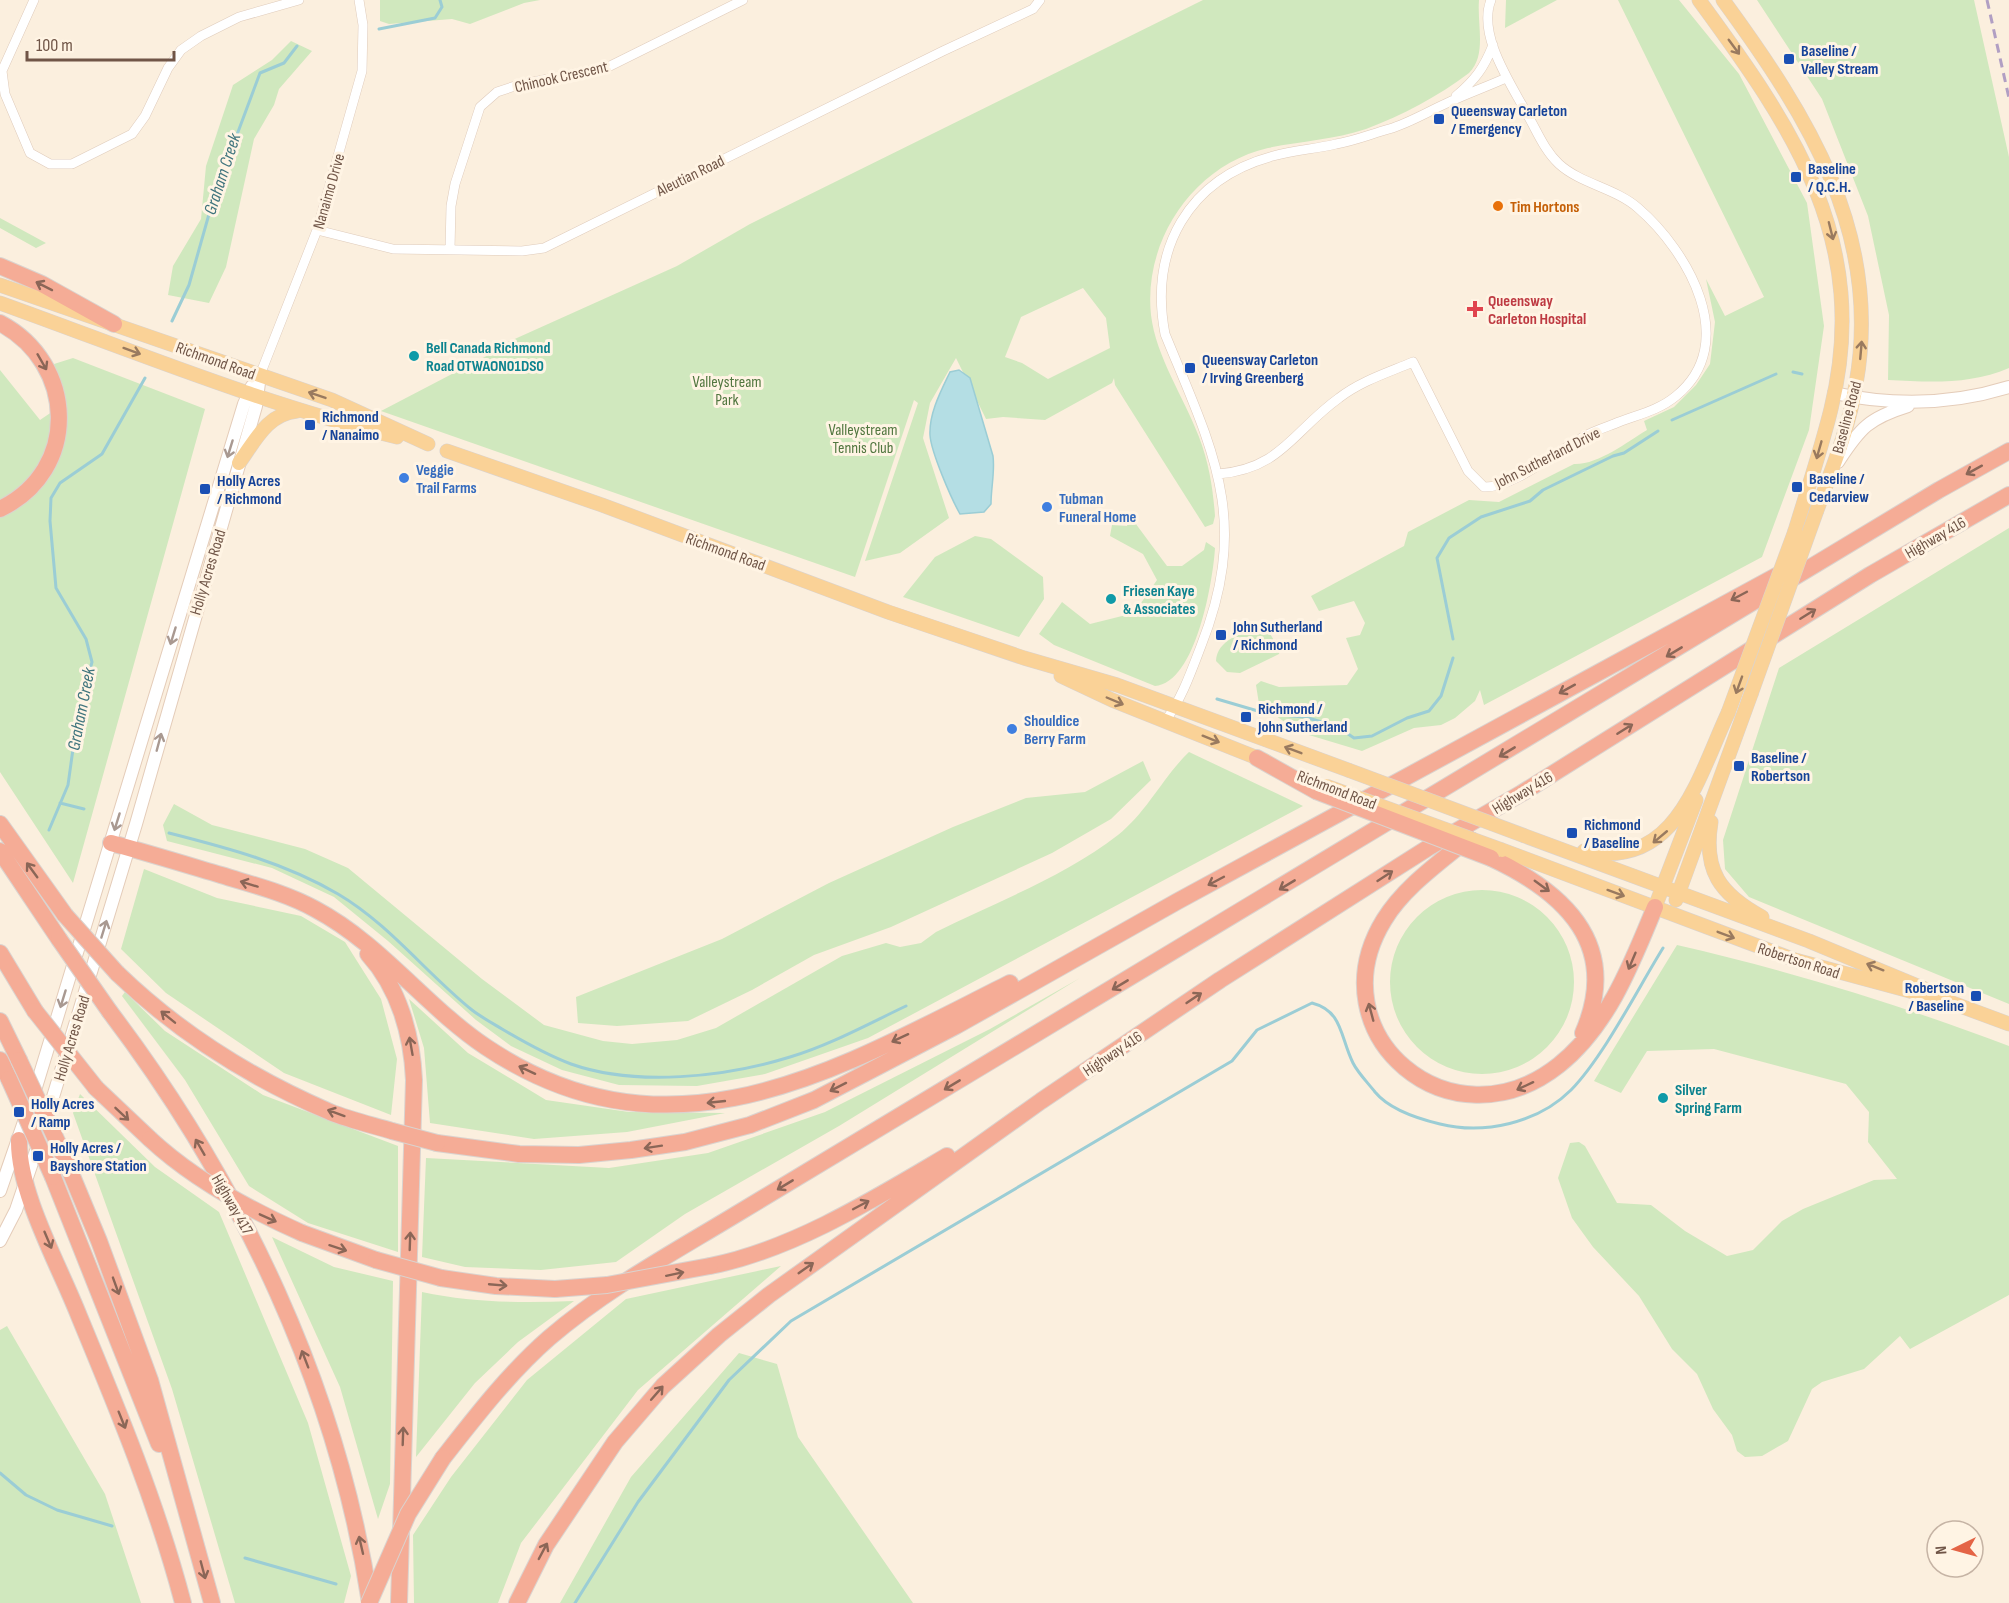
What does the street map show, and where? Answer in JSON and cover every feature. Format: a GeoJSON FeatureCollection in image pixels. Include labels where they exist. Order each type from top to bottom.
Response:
{"type":"FeatureCollection","features":[{"type":"Feature","properties":{"kind":"highway"},"geometry":{"type":"LineString","coordinates":[[0,266],[42,284],[114,324]]}},
{"type":"Feature","properties":{"kind":"highway"},"geometry":{"type":"LineString","coordinates":[[0,322],[28,343],[44,361],[59,403],[60,425],[55,448],[46,468],[28,491],[0,509]]}},
{"type":"Feature","properties":{"kind":"highway"},"geometry":{"type":"LineString","coordinates":[[369,1603],[408,1514],[443,1458],[511,1374],[549,1338],[597,1301],[1939,490],[2009,451]]}},
{"type":"Feature","properties":{"kind":"highway"},"geometry":{"type":"LineString","coordinates":[[0,824],[65,915],[117,973],[196,1040],[241,1067],[332,1113],[437,1143],[519,1154],[579,1155],[685,1142],[750,1125],[814,1100],[909,1051],[1178,901],[1380,794],[1847,535],[1939,490]]}},
{"type":"Feature","properties":{"kind":"highway","name":"Highway 416"},"geometry":{"type":"LineString","coordinates":[[1041,1101],[1230,974],[1431,846],[1522,793],[1870,575],[2009,495]]}},
{"type":"Feature","properties":{"kind":"highway"},"geometry":{"type":"LineString","coordinates":[[1257,758],[1321,788],[1497,854],[1561,900],[1585,934],[1594,960],[1594,997],[1588,1022],[1573,1053]]}},
{"type":"Feature","properties":{"kind":"highway"},"geometry":{"type":"LineString","coordinates":[[1522,793],[1415,885],[1384,920],[1373,944],[1367,967],[1369,1005],[1376,1030],[1399,1062],[1421,1080],[1449,1092],[1488,1096],[1514,1091],[1551,1071],[1573,1053],[1598,1022],[1621,986],[1655,907]]}},
{"type":"Feature","properties":{"kind":"highway"},"geometry":{"type":"LineString","coordinates":[[111,843],[291,898],[344,927],[393,966],[471,1036],[522,1068],[593,1094],[630,1101],[691,1104],[727,1101],[761,1094],[831,1070],[1178,901]]}},
{"type":"Feature","properties":{"kind":"highway","name":"Highway 417"},"geometry":{"type":"LineString","coordinates":[[0,851],[59,939],[168,1092],[253,1239],[279,1294],[319,1395],[362,1551],[369,1603]]}},
{"type":"Feature","properties":{"kind":"highway"},"geometry":{"type":"LineString","coordinates":[[344,927],[371,957],[389,985],[402,1013],[413,1062],[414,1114],[399,1603]]}},
{"type":"Feature","properties":{"kind":"highway"},"geometry":{"type":"LineString","coordinates":[[0,953],[35,1011],[96,1088],[150,1139],[201,1178],[260,1215],[302,1233],[376,1260],[441,1278],[496,1286],[555,1289],[607,1285],[710,1266],[774,1246],[829,1222],[1041,1101]]}},
{"type":"Feature","properties":{"kind":"highway"},"geometry":{"type":"LineString","coordinates":[[0,1021],[63,1154],[99,1240],[150,1380],[212,1603]]}},
{"type":"Feature","properties":{"kind":"highway"},"geometry":{"type":"LineString","coordinates":[[0,1060],[53,1177],[112,1322],[194,1537]]}},
{"type":"Feature","properties":{"kind":"highway"},"geometry":{"type":"LineString","coordinates":[[517,1603],[546,1545],[579,1493],[615,1442],[663,1386],[718,1335],[769,1294],[1041,1101]]}},
{"type":"Feature","properties":{"kind":"highway"},"geometry":{"type":"LineString","coordinates":[[19,1140],[25,1186],[138,1463],[183,1603]]}},
{"type":"Feature","properties":{"kind":"main road","name":"Baseline Road"},"geometry":{"type":"LineString","coordinates":[[1655,907],[1795,531],[1834,393],[1840,350],[1840,287],[1834,245],[1825,211],[1811,176],[1782,117],[1699,0]]}},
{"type":"Feature","properties":{"kind":"main road","name":"Baseline Road"},"geometry":{"type":"LineString","coordinates":[[1672,913],[1830,476],[1854,398],[1862,335],[1861,301],[1854,255],[1841,205],[1808,126],[1772,68],[1723,0]]}},
{"type":"Feature","properties":{"kind":"main road","name":"Richmond Road"},"geometry":{"type":"LineString","coordinates":[[0,285],[332,400],[428,444],[888,612],[1176,706],[1663,887]]}},
{"type":"Feature","properties":{"kind":"main road","name":"Richmond Road"},"geometry":{"type":"LineString","coordinates":[[0,303],[299,411],[428,444]]}},
{"type":"Feature","properties":{"kind":"main road","name":"Holly Acres Road"},"geometry":{"type":"LineString","coordinates":[[0,1191],[19,1140],[260,375]]}},
{"type":"Feature","properties":{"kind":"main road"},"geometry":{"type":"LineString","coordinates":[[1830,476],[1867,423],[1881,414],[1917,403],[1975,396],[2009,387]]}},
{"type":"Feature","properties":{"kind":"main road"},"geometry":{"type":"LineString","coordinates":[[1834,393],[1854,398],[1917,403]]}},
{"type":"Feature","properties":{"kind":"main road","name":"Holly Acres Road"},"geometry":{"type":"LineString","coordinates":[[0,1241],[25,1186],[128,848],[239,464],[253,395]]}},
{"type":"Feature","properties":{"kind":"main road"},"geometry":{"type":"LineString","coordinates":[[239,464],[273,419],[284,413],[299,411]]}},
{"type":"Feature","properties":{"kind":"main road","name":"Richmond Road"},"geometry":{"type":"LineString","coordinates":[[1024,658],[1112,700],[1257,758]]}},
{"type":"Feature","properties":{"kind":"main road"},"geometry":{"type":"LineString","coordinates":[[1542,842],[1611,855],[1632,852],[1652,844],[1679,814],[1728,713]]}},
{"type":"Feature","properties":{"kind":"main road"},"geometry":{"type":"LineString","coordinates":[[1718,786],[1708,849],[1720,884],[1737,902],[1809,941]]}},
{"type":"Feature","properties":{"kind":"main road"},"geometry":{"type":"LineString","coordinates":[[1497,854],[1655,907]]}},
{"type":"Feature","properties":{"kind":"main road","name":"Robertson Road"},"geometry":{"type":"LineString","coordinates":[[1663,887],[1809,941],[1918,985],[1947,1001]]}},
{"type":"Feature","properties":{"kind":"main road","name":"Robertson Road"},"geometry":{"type":"LineString","coordinates":[[1655,907],[1795,960],[1947,1001],[2009,1024]]}},
{"type":"Feature","properties":{"kind":"street"},"geometry":{"type":"LineString","coordinates":[[34,0],[2,71],[5,94],[30,153],[50,164],[72,164],[132,134],[145,116],[168,68],[181,50],[239,17],[299,0]]}},
{"type":"Feature","properties":{"kind":"street","name":"Nanaimo Drive"},"geometry":{"type":"LineString","coordinates":[[260,375],[318,230],[362,71],[363,25],[359,0]]}},
{"type":"Feature","properties":{"kind":"street","name":"Chinook Crescent"},"geometry":{"type":"LineString","coordinates":[[450,249],[451,206],[455,184],[480,107],[496,92],[518,85],[608,67],[743,0]]}},
{"type":"Feature","properties":{"kind":"street","name":"Aleutian Road"},"geometry":{"type":"LineString","coordinates":[[318,230],[393,249],[522,251],[544,248],[932,56],[1034,9],[1040,0]]}},
{"type":"Feature","properties":{"kind":"street","name":"John Sutherland Drive"},"geometry":{"type":"LineString","coordinates":[[1218,474],[1236,473],[1263,464],[1281,452],[1314,418],[1339,398],[1367,380],[1413,362],[1468,471],[1484,488],[1498,486],[1518,476],[1588,434],[1654,410],[1676,396],[1691,382],[1704,351],[1707,322],[1699,292],[1687,265],[1659,229],[1637,207],[1556,162],[1506,78],[1493,45],[1488,23],[1491,0]]}},
{"type":"Feature","properties":{"kind":"street"},"geometry":{"type":"LineString","coordinates":[[1447,103],[1475,80],[1484,67],[1493,45]]}},
{"type":"Feature","properties":{"kind":"street"},"geometry":{"type":"LineString","coordinates":[[1166,720],[1176,706],[1212,618],[1224,556],[1226,522],[1218,474],[1205,430],[1165,334],[1161,316],[1163,265],[1179,224],[1204,193],[1236,170],[1274,156],[1339,144],[1392,128],[1506,78]]}},
{"type":"Feature","properties":{"kind":"green space"},"geometry":{"type":"Polygon","coordinates":[[[380,0],[540,0],[524,3],[470,24],[452,19],[389,24],[380,21],[380,0]]]}},
{"type":"Feature","properties":{"kind":"green space"},"geometry":{"type":"Polygon","coordinates":[[[1203,0],[1479,0],[1480,49],[1475,66],[1469,73],[1419,105],[1366,129],[1342,136],[1268,148],[1241,157],[1217,171],[1196,189],[1179,210],[1165,234],[1156,260],[1151,287],[1151,315],[1158,346],[1193,422],[1208,466],[1215,516],[1213,524],[1205,527],[1115,385],[1114,378],[1112,383],[1045,420],[1003,417],[986,419],[956,358],[930,403],[923,438],[949,518],[900,553],[865,561],[918,403],[914,400],[855,577],[381,411],[498,350],[508,342],[677,266],[750,224],[1203,0]],[[1083,288],[1021,317],[1005,357],[1022,363],[1048,379],[1110,348],[1106,318],[1083,288]]]}},
{"type":"Feature","properties":{"kind":"green space"},"geometry":{"type":"Polygon","coordinates":[[[1506,0],[1557,0],[1505,28],[1506,0]]]}},
{"type":"Feature","properties":{"kind":"green space"},"geometry":{"type":"Polygon","coordinates":[[[1618,0],[1679,0],[1739,74],[1807,203],[1824,326],[1809,430],[1762,557],[1484,705],[1480,690],[1475,701],[1455,718],[1441,725],[1414,728],[1362,751],[1299,732],[1259,704],[1256,685],[1261,681],[1279,687],[1347,685],[1358,669],[1346,638],[1360,635],[1365,623],[1354,601],[1319,611],[1311,596],[1404,546],[1408,532],[1469,500],[1499,502],[1574,464],[1602,457],[1647,430],[1644,421],[1674,407],[1696,385],[1710,364],[1715,322],[1706,279],[1725,316],[1764,297],[1618,0]]]}},
{"type":"Feature","properties":{"kind":"green space"},"geometry":{"type":"Polygon","coordinates":[[[1757,0],[1974,0],[2009,157],[2009,368],[1964,380],[1934,382],[1888,380],[1889,315],[1868,216],[1822,99],[1757,0]]]}},
{"type":"Feature","properties":{"kind":"green space"},"geometry":{"type":"Polygon","coordinates":[[[291,41],[312,51],[279,89],[274,105],[254,139],[226,267],[209,303],[168,295],[173,266],[201,219],[206,166],[233,85],[272,60],[291,41]]]}},
{"type":"Feature","properties":{"kind":"green space"},"geometry":{"type":"Polygon","coordinates":[[[0,218],[46,243],[36,248],[0,228],[0,218]]]}},
{"type":"Feature","properties":{"kind":"green space"},"geometry":{"type":"Polygon","coordinates":[[[73,358],[205,409],[73,883],[0,772],[0,370],[40,420],[65,403],[54,364],[73,358]]]}},
{"type":"Feature","properties":{"kind":"green space"},"geometry":{"type":"Polygon","coordinates":[[[1130,516],[1167,566],[1182,566],[1204,550],[1206,542],[1215,548],[1206,605],[1191,650],[1181,668],[1169,681],[1155,686],[1054,645],[1039,634],[1062,602],[1090,624],[1134,613],[1157,580],[1143,554],[1110,536],[1112,525],[1127,526],[1130,516]]]}},
{"type":"Feature","properties":{"kind":"green space"},"geometry":{"type":"Polygon","coordinates":[[[2009,528],[2009,1004],[1749,897],[1725,869],[1723,840],[1779,668],[2009,528]]]}},
{"type":"Feature","properties":{"kind":"green space"},"geometry":{"type":"Polygon","coordinates":[[[975,536],[991,539],[1043,577],[1044,599],[1019,637],[903,597],[935,557],[975,536]]]}},
{"type":"Feature","properties":{"kind":"green space"},"geometry":{"type":"Polygon","coordinates":[[[1260,629],[1269,632],[1280,650],[1279,654],[1240,673],[1227,672],[1216,661],[1217,654],[1226,642],[1238,635],[1260,629]]]}},
{"type":"Feature","properties":{"kind":"green space"},"geometry":{"type":"Polygon","coordinates":[[[1189,752],[1303,806],[868,1038],[765,1074],[697,1086],[619,1085],[562,1070],[511,1046],[476,1020],[388,941],[334,897],[272,868],[167,841],[163,825],[174,804],[212,825],[305,849],[348,868],[482,979],[544,1025],[603,1041],[632,1044],[677,1040],[716,1028],[842,956],[886,943],[900,947],[921,943],[936,932],[1053,876],[1097,850],[1128,826],[1189,752]]]}},
{"type":"Feature","properties":{"kind":"green space"},"geometry":{"type":"Polygon","coordinates":[[[1143,761],[1151,780],[1111,819],[1052,853],[891,927],[814,955],[752,990],[688,1021],[617,1026],[578,1023],[576,997],[722,939],[829,883],[953,827],[1026,798],[1085,792],[1143,761]]]}},
{"type":"Feature","properties":{"kind":"green space"},"geometry":{"type":"Polygon","coordinates":[[[144,869],[217,898],[301,916],[345,942],[381,999],[397,1059],[391,1115],[284,1073],[166,993],[121,949],[144,869]]]}},
{"type":"Feature","properties":{"kind":"green space"},"geometry":{"type":"Polygon","coordinates":[[[1482,890],[1517,897],[1547,917],[1567,947],[1574,982],[1567,1017],[1547,1047],[1517,1067],[1482,1074],[1447,1067],[1417,1047],[1397,1017],[1390,982],[1397,947],[1417,917],[1447,897],[1482,890]]]}},
{"type":"Feature","properties":{"kind":"green space"},"geometry":{"type":"Polygon","coordinates":[[[1677,945],[1845,990],[2009,1046],[2009,1295],[1910,1349],[1900,1336],[1864,1369],[1822,1382],[1812,1389],[1788,1441],[1762,1456],[1745,1457],[1737,1451],[1732,1435],[1713,1409],[1697,1374],[1672,1349],[1639,1296],[1593,1247],[1572,1218],[1558,1178],[1570,1143],[1579,1142],[1585,1146],[1617,1203],[1651,1205],[1685,1231],[1727,1256],[1753,1250],[1782,1221],[1803,1209],[1874,1180],[1897,1179],[1868,1142],[1869,1112],[1846,1084],[1714,1049],[1647,1051],[1621,1093],[1594,1081],[1677,945]]]}},
{"type":"Feature","properties":{"kind":"green space"},"geometry":{"type":"Polygon","coordinates":[[[1080,978],[839,1126],[685,1214],[616,1262],[541,1270],[465,1267],[422,1257],[426,1158],[609,1168],[708,1153],[825,1112],[990,1029],[1080,978]]]}},
{"type":"Feature","properties":{"kind":"green space"},"geometry":{"type":"Polygon","coordinates":[[[125,992],[165,1031],[263,1095],[398,1146],[398,1252],[308,1223],[249,1186],[185,1080],[122,996],[125,992]]]}},
{"type":"Feature","properties":{"kind":"green space"},"geometry":{"type":"Polygon","coordinates":[[[409,999],[468,1053],[546,1100],[629,1112],[725,1113],[627,1132],[534,1139],[430,1123],[424,1048],[409,999]]]}},
{"type":"Feature","properties":{"kind":"green space"},"geometry":{"type":"Polygon","coordinates":[[[80,1094],[155,1167],[219,1212],[308,1423],[351,1576],[344,1603],[235,1603],[172,1389],[73,1113],[80,1094]]]}},
{"type":"Feature","properties":{"kind":"green space"},"geometry":{"type":"Polygon","coordinates":[[[272,1237],[334,1267],[393,1281],[390,1484],[378,1519],[340,1387],[272,1237]]]}},
{"type":"Feature","properties":{"kind":"green space"},"geometry":{"type":"Polygon","coordinates":[[[781,1266],[638,1390],[521,1543],[498,1603],[414,1603],[413,1535],[451,1477],[527,1380],[626,1299],[781,1266]]]}},
{"type":"Feature","properties":{"kind":"green space"},"geometry":{"type":"Polygon","coordinates":[[[422,1292],[498,1301],[574,1301],[518,1342],[475,1383],[416,1457],[422,1292]]]}},
{"type":"Feature","properties":{"kind":"green space"},"geometry":{"type":"Polygon","coordinates":[[[7,1326],[105,1494],[141,1603],[0,1603],[0,1330],[7,1326]]]}},
{"type":"Feature","properties":{"kind":"green space"},"geometry":{"type":"Polygon","coordinates":[[[739,1353],[777,1364],[798,1437],[913,1603],[560,1603],[631,1477],[739,1353]]]}},
{"type":"Feature","properties":{"kind":"water"},"geometry":{"type":"Polygon","coordinates":[[[959,370],[970,378],[993,456],[991,504],[984,512],[960,514],[942,475],[931,443],[930,427],[936,402],[950,372],[959,370]]]}},
{"type":"Feature","properties":{"kind":"waterway","name":"Graham Creek"},"geometry":{"type":"LineString","coordinates":[[379,29],[435,18],[442,7],[440,0]]}},
{"type":"Feature","properties":{"kind":"waterway","name":"Graham Creek"},"geometry":{"type":"LineString","coordinates":[[172,321],[189,285],[224,161],[235,140],[260,73],[284,63],[297,46]]}},
{"type":"Feature","properties":{"kind":"waterway"},"geometry":{"type":"LineString","coordinates":[[1793,372],[1802,374]]}},
{"type":"Feature","properties":{"kind":"waterway"},"geometry":{"type":"LineString","coordinates":[[1672,420],[1776,374]]}},
{"type":"Feature","properties":{"kind":"waterway","name":"Graham Creek"},"geometry":{"type":"LineString","coordinates":[[49,830],[68,785],[78,713],[92,662],[86,639],[56,588],[50,521],[51,498],[60,483],[102,454],[145,378]]}},
{"type":"Feature","properties":{"kind":"waterway"},"geometry":{"type":"LineString","coordinates":[[1453,639],[1437,558],[1449,538],[1481,517],[1530,501],[1543,490],[1613,456],[1624,453],[1658,431]]}},
{"type":"Feature","properties":{"kind":"waterway"},"geometry":{"type":"LineString","coordinates":[[1217,699],[1268,714],[1305,717],[1338,727],[1354,738],[1372,736],[1407,718],[1429,711],[1441,696],[1453,658]]}},
{"type":"Feature","properties":{"kind":"waterway"},"geometry":{"type":"LineString","coordinates":[[60,803],[84,809]]}},
{"type":"Feature","properties":{"kind":"waterway"},"geometry":{"type":"LineString","coordinates":[[169,833],[277,865],[338,894],[357,906],[391,934],[455,996],[479,1015],[544,1052],[571,1064],[596,1071],[624,1075],[680,1077],[738,1070],[805,1052],[849,1034],[906,1006]]}},
{"type":"Feature","properties":{"kind":"waterway"},"geometry":{"type":"LineString","coordinates":[[575,1603],[638,1502],[729,1380],[791,1321],[1232,1061],[1257,1030],[1312,1003],[1330,1012],[1339,1026],[1355,1067],[1375,1092],[1388,1103],[1423,1119],[1457,1127],[1492,1127],[1510,1124],[1543,1111],[1571,1090],[1608,1041],[1663,948]]}},
{"type":"Feature","properties":{"kind":"waterway"},"geometry":{"type":"LineString","coordinates":[[0,1473],[26,1495],[57,1510],[112,1526]]}},
{"type":"Feature","properties":{"kind":"waterway"},"geometry":{"type":"LineString","coordinates":[[245,1558],[336,1584]]}},
{"type":"Feature","properties":{"kind":"railway"},"geometry":{"type":"LineString","coordinates":[[1987,0],[2009,98]]}},
{"type":"Feature","properties":{"kind":"place","name":"Baseline / Valley Stream"},"geometry":{"type":"Point","coordinates":[1789,59]}},
{"type":"Feature","properties":{"kind":"place","name":"Queensway Carleton / Emergency"},"geometry":{"type":"Point","coordinates":[1439,119]}},
{"type":"Feature","properties":{"kind":"place","name":"Baseline / Q.C.H."},"geometry":{"type":"Point","coordinates":[1796,177]}},
{"type":"Feature","properties":{"kind":"place","name":"Tim Hortons"},"geometry":{"type":"Point","coordinates":[1498,206]}},
{"type":"Feature","properties":{"kind":"place","name":"Queensway Carleton Hospital"},"geometry":{"type":"Point","coordinates":[1475,309]}},
{"type":"Feature","properties":{"kind":"place","name":"Bell Canada Richmond Road OTWAON01DS0"},"geometry":{"type":"Point","coordinates":[414,356]}},
{"type":"Feature","properties":{"kind":"place","name":"Queensway Carleton / Irving Greenberg"},"geometry":{"type":"Point","coordinates":[1190,368]}},
{"type":"Feature","properties":{"kind":"place","name":"Richmond / Nanaimo"},"geometry":{"type":"Point","coordinates":[310,425]}},
{"type":"Feature","properties":{"kind":"place","name":"Veggie Trail Farms"},"geometry":{"type":"Point","coordinates":[404,478]}},
{"type":"Feature","properties":{"kind":"place","name":"Baseline / Cedarview"},"geometry":{"type":"Point","coordinates":[1797,487]}},
{"type":"Feature","properties":{"kind":"place","name":"Holly Acres / Richmond"},"geometry":{"type":"Point","coordinates":[205,489]}},
{"type":"Feature","properties":{"kind":"place","name":"Tubman Funeral Home"},"geometry":{"type":"Point","coordinates":[1047,507]}},
{"type":"Feature","properties":{"kind":"place","name":"Friesen Kaye & Associates"},"geometry":{"type":"Point","coordinates":[1111,599]}},
{"type":"Feature","properties":{"kind":"place","name":"John Sutherland / Richmond"},"geometry":{"type":"Point","coordinates":[1221,635]}},
{"type":"Feature","properties":{"kind":"place","name":"Richmond / John Sutherland"},"geometry":{"type":"Point","coordinates":[1246,717]}},
{"type":"Feature","properties":{"kind":"place","name":"Shouldice Berry Farm"},"geometry":{"type":"Point","coordinates":[1012,729]}},
{"type":"Feature","properties":{"kind":"place","name":"Baseline / Robertson"},"geometry":{"type":"Point","coordinates":[1739,766]}},
{"type":"Feature","properties":{"kind":"place","name":"Richmond / Baseline"},"geometry":{"type":"Point","coordinates":[1572,833]}},
{"type":"Feature","properties":{"kind":"place","name":"Robertson / Baseline"},"geometry":{"type":"Point","coordinates":[1976,996]}},
{"type":"Feature","properties":{"kind":"place","name":"Silver Spring Farm"},"geometry":{"type":"Point","coordinates":[1663,1098]}},
{"type":"Feature","properties":{"kind":"place","name":"Holly Acres / Ramp"},"geometry":{"type":"Point","coordinates":[19,1112]}},
{"type":"Feature","properties":{"kind":"place","name":"Holly Acres / Bayshore Station"},"geometry":{"type":"Point","coordinates":[38,1156]}},
{"type":"Feature","properties":{"kind":"park label","name":"Valleystream Park"},"geometry":{"type":"Point","coordinates":[727,390]}},
{"type":"Feature","properties":{"kind":"park label","name":"Valleystream Tennis Club"},"geometry":{"type":"Point","coordinates":[863,438]}}]}
